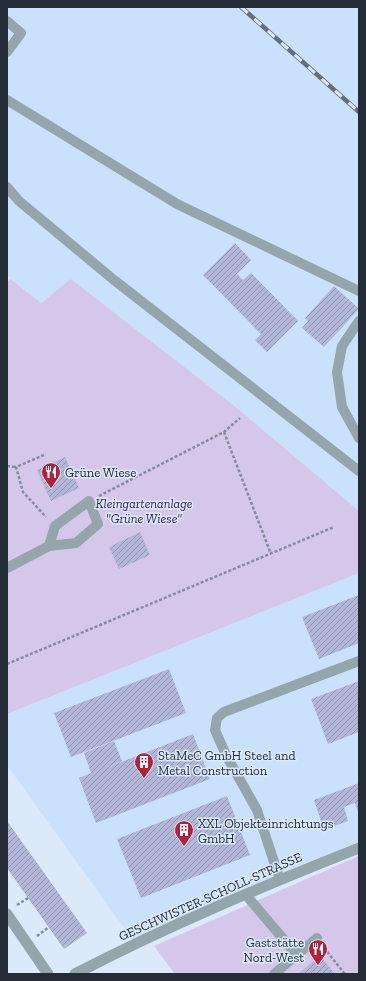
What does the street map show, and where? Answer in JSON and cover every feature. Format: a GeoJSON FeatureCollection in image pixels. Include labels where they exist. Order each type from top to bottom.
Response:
{"type":"FeatureCollection","features":[{"type":"Feature","properties":{"kind":"street","name":"GESCHWISTER-SCHOLL-STRASSE"},"geometry":{"type":"LineString","coordinates":[[75,974],[123,949],[280,880],[359,848]]}},
{"type":"Feature","properties":{"kind":"street"},"geometry":{"type":"LineString","coordinates":[[7,914],[48,974]]}},
{"type":"Feature","properties":{"kind":"lane"},"geometry":{"type":"LineString","coordinates":[[7,21],[21,33],[7,52]]}},
{"type":"Feature","properties":{"kind":"lane"},"geometry":{"type":"LineString","coordinates":[[7,100],[177,204],[359,291]]}},
{"type":"Feature","properties":{"kind":"lane"},"geometry":{"type":"LineString","coordinates":[[7,187],[19,201],[114,280],[359,471]]}},
{"type":"Feature","properties":{"kind":"lane"},"geometry":{"type":"LineString","coordinates":[[359,321],[342,346],[337,372],[342,407],[359,438]]}},
{"type":"Feature","properties":{"kind":"lane"},"geometry":{"type":"LineString","coordinates":[[7,568],[49,546],[76,543],[98,524],[89,502],[55,526],[49,546]]}},
{"type":"Feature","properties":{"kind":"lane"},"geometry":{"type":"LineString","coordinates":[[280,880],[257,810],[226,754],[215,730],[217,718],[224,712],[359,661]]}},
{"type":"Feature","properties":{"kind":"lane"},"geometry":{"type":"LineString","coordinates":[[246,895],[297,955]]}},
{"type":"Feature","properties":{"kind":"lane"},"geometry":{"type":"LineString","coordinates":[[274,974],[317,938]]}},
{"type":"Feature","properties":{"kind":"path"},"geometry":{"type":"LineString","coordinates":[[89,502],[224,432],[240,418]]}},
{"type":"Feature","properties":{"kind":"path"},"geometry":{"type":"LineString","coordinates":[[224,432],[271,554]]}},
{"type":"Feature","properties":{"kind":"path"},"geometry":{"type":"LineString","coordinates":[[7,466],[16,467],[44,455]]}},
{"type":"Feature","properties":{"kind":"path"},"geometry":{"type":"LineString","coordinates":[[16,467],[23,492],[55,526]]}},
{"type":"Feature","properties":{"kind":"path"},"geometry":{"type":"LineString","coordinates":[[7,664],[334,528]]}},
{"type":"Feature","properties":{"kind":"path"},"geometry":{"type":"LineString","coordinates":[[317,938],[345,974]]}},
{"type":"Feature","properties":{"kind":"shaded area"},"geometry":{"type":"Polygon","coordinates":[[[7,7],[359,7],[359,511],[232,404],[71,279],[41,303],[7,275],[7,7]]]}},
{"type":"Feature","properties":{"kind":"shaded area"},"geometry":{"type":"Polygon","coordinates":[[[359,573],[359,842],[259,882],[132,939],[7,765],[7,714],[359,573]]]}},
{"type":"Feature","properties":{"kind":"green space","name":"Kleingartenanlage \"Grüne Wiese\""},"geometry":{"type":"Polygon","coordinates":[[[11,279],[41,303],[71,279],[232,404],[359,511],[359,573],[7,714],[7,282],[11,279]]]}},
{"type":"Feature","properties":{"kind":"green space"},"geometry":{"type":"Polygon","coordinates":[[[359,856],[359,974],[175,974],[154,946],[359,856]]]}},
{"type":"Feature","properties":{"kind":"building"},"geometry":{"type":"Polygon","coordinates":[[[235,243],[251,260],[237,274],[243,280],[251,273],[298,321],[267,352],[255,340],[261,334],[203,275],[235,243]]]}},
{"type":"Feature","properties":{"kind":"building"},"geometry":{"type":"Polygon","coordinates":[[[334,286],[359,309],[324,347],[302,328],[308,321],[305,318],[334,286]]]}},
{"type":"Feature","properties":{"kind":"building"},"geometry":{"type":"Polygon","coordinates":[[[65,457],[79,488],[51,501],[37,470],[65,457]]]}},
{"type":"Feature","properties":{"kind":"building"},"geometry":{"type":"Polygon","coordinates":[[[140,532],[150,555],[119,569],[109,547],[140,532]]]}},
{"type":"Feature","properties":{"kind":"building"},"geometry":{"type":"Polygon","coordinates":[[[359,595],[359,643],[319,659],[302,617],[359,595]]]}},
{"type":"Feature","properties":{"kind":"building"},"geometry":{"type":"Polygon","coordinates":[[[169,669],[186,713],[71,757],[54,713],[169,669]]]}},
{"type":"Feature","properties":{"kind":"building"},"geometry":{"type":"Polygon","coordinates":[[[359,681],[359,732],[328,744],[311,699],[359,681]]]}},
{"type":"Feature","properties":{"kind":"building","name":"StaMeC GmbH Steel and Metal Construction"},"geometry":{"type":"Polygon","coordinates":[[[193,734],[210,779],[96,823],[79,778],[91,773],[84,753],[114,741],[122,761],[106,768],[193,734]]]}},
{"type":"Feature","properties":{"kind":"building"},"geometry":{"type":"Polygon","coordinates":[[[359,783],[359,815],[355,803],[344,807],[348,821],[324,830],[314,800],[359,783]]]}},
{"type":"Feature","properties":{"kind":"building","name":"XXL Objekteinrichtungs GmbH"},"geometry":{"type":"Polygon","coordinates":[[[227,796],[250,855],[141,898],[117,839],[227,796]]]}},
{"type":"Feature","properties":{"kind":"building"},"geometry":{"type":"Polygon","coordinates":[[[7,821],[87,933],[64,949],[7,868],[7,821]]]}},
{"type":"Feature","properties":{"kind":"building","name":"Gaststätte Nord-West"},"geometry":{"type":"Polygon","coordinates":[[[320,956],[335,974],[298,974],[317,958],[320,956]]]}},
{"type":"Feature","properties":{"kind":"railway"},"geometry":{"type":"LineString","coordinates":[[241,7],[359,112]]}},
{"type":"Feature","properties":{"kind":"place","name":"Grüne Wiese"},"geometry":{"type":"Point","coordinates":[51,489]}},
{"type":"Feature","properties":{"kind":"place","name":"StaMeC GmbH Steel and Metal Construction"},"geometry":{"type":"Point","coordinates":[144,779]}},
{"type":"Feature","properties":{"kind":"place","name":"XXL Objekteinrichtungs GmbH"},"geometry":{"type":"Point","coordinates":[184,847]}},
{"type":"Feature","properties":{"kind":"place","name":"Gaststätte Nord-West"},"geometry":{"type":"Point","coordinates":[318,966]}}]}
